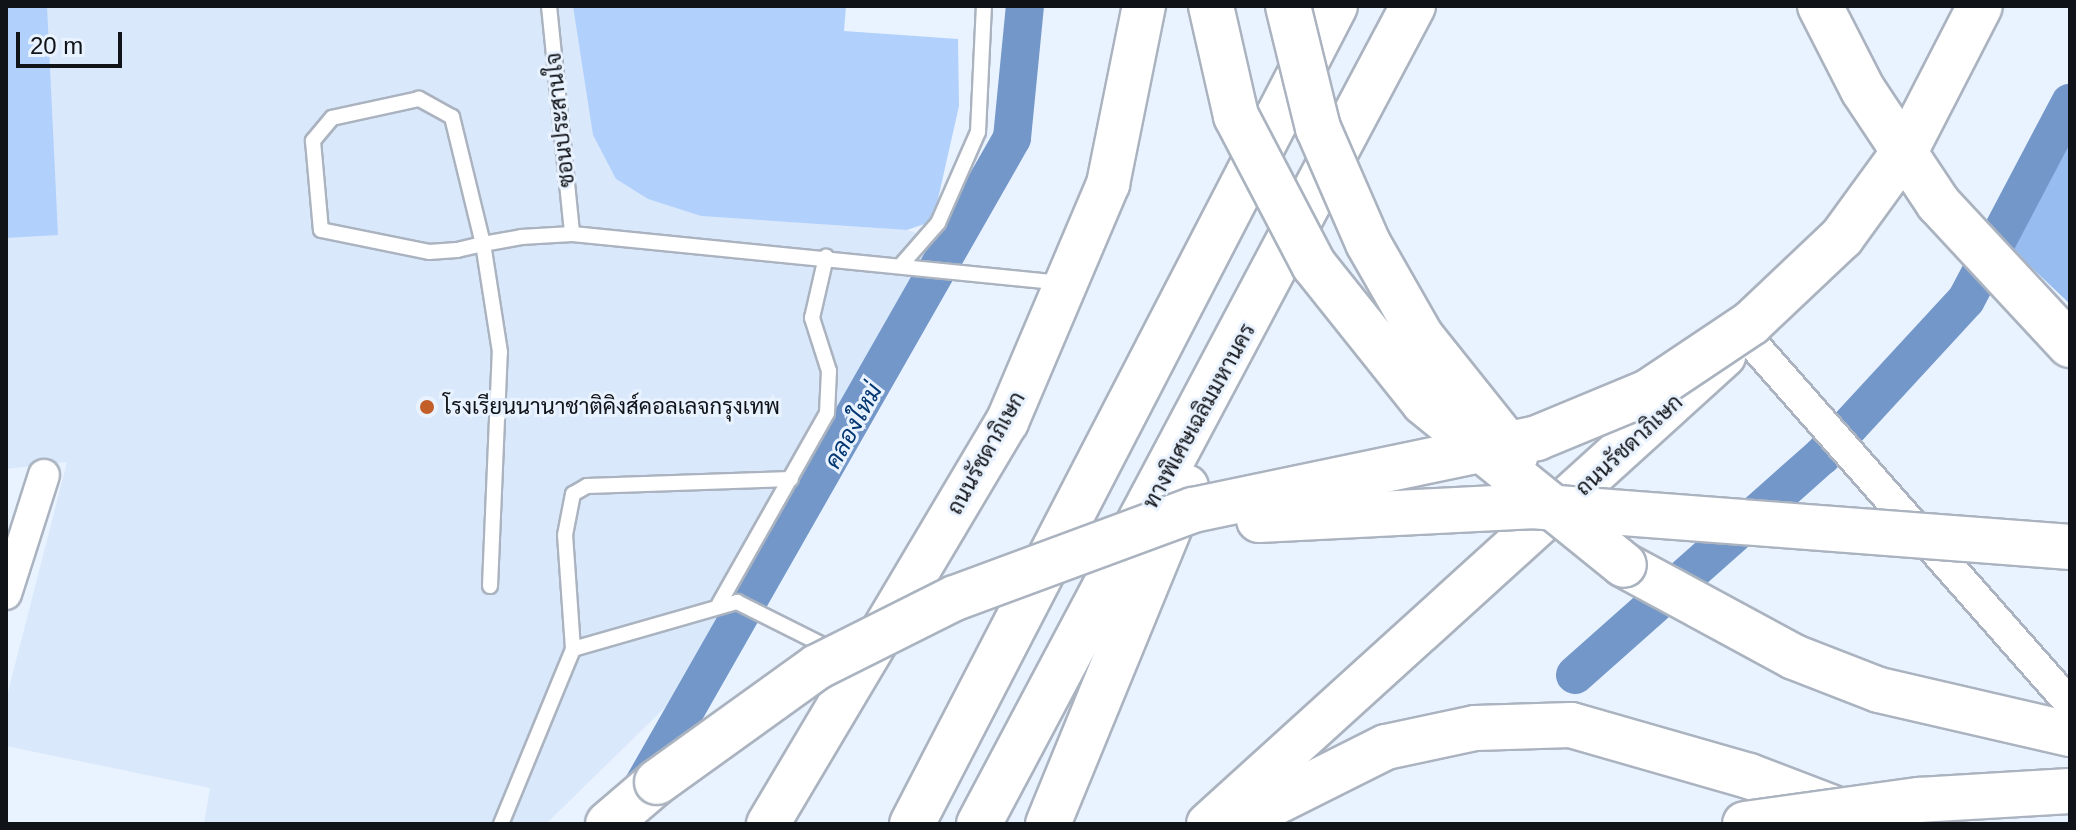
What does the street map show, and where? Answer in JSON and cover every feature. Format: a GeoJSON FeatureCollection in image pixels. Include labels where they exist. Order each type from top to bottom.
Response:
{"type":"FeatureCollection","features":[{"type":"Feature","properties":{"kind":"highway"},"geometry":{"type":"LineString","coordinates":[[1195,6],[1236,116],[1285,220],[1389,364],[1468,444],[1624,565],[1794,657],[1879,690],[2070,734]]}},
{"type":"Feature","properties":{"kind":"highway"},"geometry":{"type":"LineString","coordinates":[[1211,6],[1236,116]]}},
{"type":"Feature","properties":{"kind":"highway"},"geometry":{"type":"LineString","coordinates":[[1288,6],[1318,128],[1395,295],[1478,412],[1624,565]]}},
{"type":"Feature","properties":{"kind":"highway"},"geometry":{"type":"LineString","coordinates":[[912,824],[1335,6]]}},
{"type":"Feature","properties":{"kind":"highway","name":"ทางพิเศษเฉลิมมหานคร"},"geometry":{"type":"LineString","coordinates":[[979,824],[1240,343],[1413,6]]}},
{"type":"Feature","properties":{"kind":"highway"},"geometry":{"type":"LineString","coordinates":[[1341,151],[1444,6]]}},
{"type":"Feature","properties":{"kind":"highway"},"geometry":{"type":"LineString","coordinates":[[1820,6],[1863,90],[1938,203],[2070,345]]}},
{"type":"Feature","properties":{"kind":"highway"},"geometry":{"type":"LineString","coordinates":[[608,824],[657,782],[817,667],[1017,574],[1193,510],[1537,438],[1648,392],[1751,323],[1842,237],[1908,146],[1982,6]]}},
{"type":"Feature","properties":{"kind":"highway"},"geometry":{"type":"LineString","coordinates":[[1048,824],[1149,587],[1240,343]]}},
{"type":"Feature","properties":{"kind":"highway"},"geometry":{"type":"LineString","coordinates":[[1017,574],[1221,525],[1432,506],[1578,509],[2070,547]]}},
{"type":"Feature","properties":{"kind":"highway"},"geometry":{"type":"LineString","coordinates":[[1232,824],[1386,747],[1475,728],[1571,725],[1749,776],[1875,824]]}},
{"type":"Feature","properties":{"kind":"highway"},"geometry":{"type":"LineString","coordinates":[[617,824],[657,782]]}},
{"type":"Feature","properties":{"kind":"highway"},"geometry":{"type":"LineString","coordinates":[[1745,824],[1919,800],[2070,791]]}},
{"type":"Feature","properties":{"kind":"main road","name":"ถนนรัชดาภิเษก"},"geometry":{"type":"LineString","coordinates":[[768,824],[1007,422],[1108,184],[1144,6]]}},
{"type":"Feature","properties":{"kind":"main road","name":"ถนนรัชดาภิเษก"},"geometry":{"type":"LineString","coordinates":[[1208,824],[1746,336],[1843,222],[1982,6]]}},
{"type":"Feature","properties":{"kind":"street"},"geometry":{"type":"LineString","coordinates":[[1746,336],[2070,703]]}},
{"type":"Feature","properties":{"kind":"street"},"geometry":{"type":"LineString","coordinates":[[6,594],[44,475]]}},
{"type":"Feature","properties":{"kind":"lane","name":"ซอนประสานใจ"},"geometry":{"type":"LineString","coordinates":[[549,6],[572,234]]}},
{"type":"Feature","properties":{"kind":"lane"},"geometry":{"type":"LineString","coordinates":[[904,264],[938,223],[978,132],[984,6]]}},
{"type":"Feature","properties":{"kind":"lane"},"geometry":{"type":"LineString","coordinates":[[490,586],[500,352],[483,244],[452,117],[440,105],[419,99],[332,118],[313,141],[321,230],[429,252],[483,244],[572,234],[904,264],[1066,284]]}},
{"type":"Feature","properties":{"kind":"lane"},"geometry":{"type":"LineString","coordinates":[[719,604],[820,429],[831,391],[812,318],[826,257]]}},
{"type":"Feature","properties":{"kind":"lane"},"geometry":{"type":"LineString","coordinates":[[501,824],[573,649],[565,535],[573,494],[587,486],[791,479]]}},
{"type":"Feature","properties":{"kind":"lane"},"geometry":{"type":"LineString","coordinates":[[573,649],[662,629],[719,604],[737,602],[865,665]]}},
{"type":"Feature","properties":{"kind":"shaded area","name":"โรงเรียนนานาชาติคิงส์คอลเลจกรุงเทพ"},"geometry":{"type":"Polygon","coordinates":[[[6,6],[573,6],[616,179],[648,199],[701,216],[907,230],[940,240],[689,684],[546,824],[204,824],[210,788],[6,746],[6,700],[67,462],[6,469],[6,6]]]}},
{"type":"Feature","properties":{"kind":"shaded area"},"geometry":{"type":"Polygon","coordinates":[[[6,6],[47,6],[58,235],[6,238],[6,6]]]}},
{"type":"Feature","properties":{"kind":"shaded area"},"geometry":{"type":"Polygon","coordinates":[[[573,6],[846,6],[844,31],[958,39],[959,106],[933,221],[907,230],[701,216],[648,199],[616,179],[593,135],[573,6]]]}},
{"type":"Feature","properties":{"kind":"shaded area"},"geometry":{"type":"Polygon","coordinates":[[[2070,131],[2070,304],[2013,250],[2070,131]]]}},
{"type":"Feature","properties":{"kind":"waterway","name":"คลองใหม่"},"geometry":{"type":"LineString","coordinates":[[638,794],[1012,138],[1025,6]]}},
{"type":"Feature","properties":{"kind":"waterway"},"geometry":{"type":"LineString","coordinates":[[1575,675],[1822,456],[1966,300],[2070,103]]}},
{"type":"Feature","properties":{"kind":"place","name":"โรงเรียนนานาชาติคิงส์คอลเลจกรุงเทพ"},"geometry":{"type":"Point","coordinates":[427,407]}}]}
